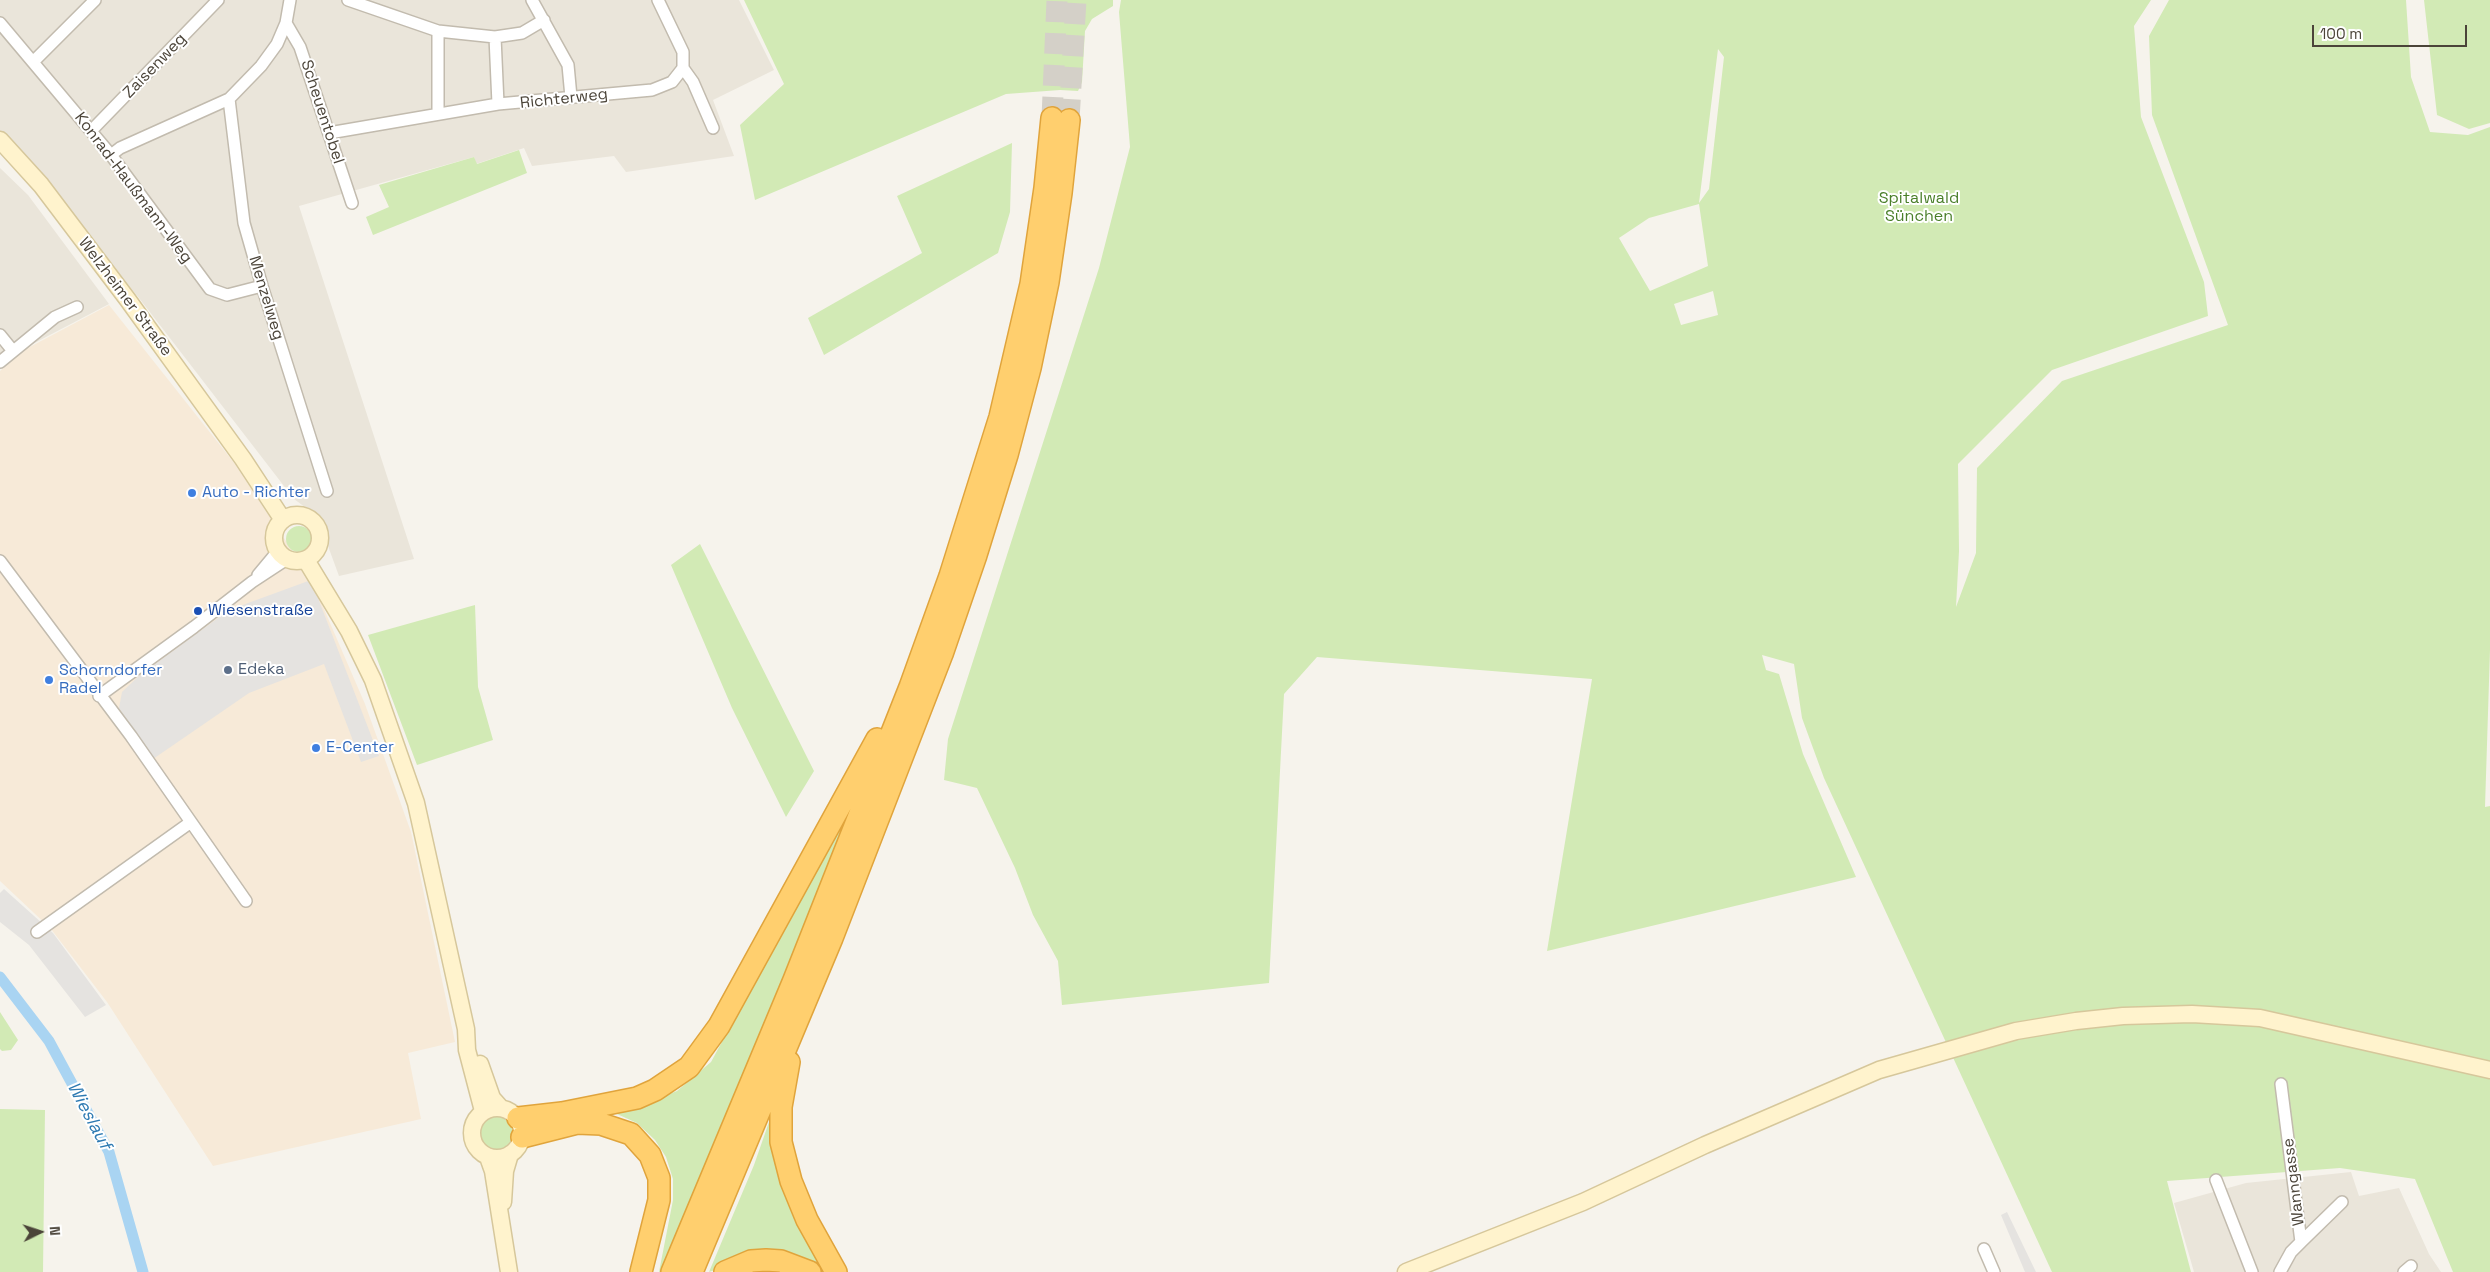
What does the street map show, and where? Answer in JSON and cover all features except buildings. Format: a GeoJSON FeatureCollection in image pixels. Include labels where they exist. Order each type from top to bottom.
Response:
{"type":"FeatureCollection","features":[{"type":"Feature","properties":{"kind":"highway"},"geometry":{"type":"LineString","coordinates":[[672,1272],[794,980],[910,687],[950,576],[1000,418],[1031,284],[1046,188],[1060,119],[1048,282],[1030,368],[1008,455],[942,654],[843,910],[692,1272]]}},
{"type":"Feature","properties":{"kind":"highway"},"geometry":{"type":"LineString","coordinates":[[520,1128],[562,1113],[637,1098],[655,1090],[689,1067],[719,1026],[896,704],[910,687]]}},
{"type":"Feature","properties":{"kind":"highway"},"geometry":{"type":"LineString","coordinates":[[803,1004],[801,1028],[786,1070],[781,1107],[781,1142],[791,1181],[807,1220],[836,1272]]}},
{"type":"Feature","properties":{"kind":"highway"},"geometry":{"type":"LineString","coordinates":[[520,1128],[577,1123],[601,1124],[631,1134],[650,1155],[659,1178],[659,1200],[641,1272]]}},
{"type":"Feature","properties":{"kind":"highway"},"geometry":{"type":"LineString","coordinates":[[725,1272],[751,1261],[766,1260],[781,1261],[810,1272]]}},
{"type":"Feature","properties":{"kind":"main road","name":"Welzheimer Straße"},"geometry":{"type":"LineString","coordinates":[[0,140],[41,185],[287,518]]}},
{"type":"Feature","properties":{"kind":"main road"},"geometry":{"type":"LineString","coordinates":[[305,516],[317,526],[321,540],[311,557],[300,562],[282,555],[275,544],[275,531],[287,518],[305,516]]}},
{"type":"Feature","properties":{"kind":"main road"},"geometry":{"type":"LineString","coordinates":[[311,557],[373,680],[416,802],[466,1029],[467,1050],[483,1111]]}},
{"type":"Feature","properties":{"kind":"main road"},"geometry":{"type":"LineString","coordinates":[[1406,1272],[1583,1202],[1705,1145],[1879,1070],[2016,1031],[2076,1021],[2123,1016],[2192,1014],[2250,1018],[2324,1031],[2490,1070]]}},
{"type":"Feature","properties":{"kind":"main road"},"geometry":{"type":"LineString","coordinates":[[466,1029],[475,1047],[492,1098],[500,1107]]}},
{"type":"Feature","properties":{"kind":"main road"},"geometry":{"type":"LineString","coordinates":[[500,1107],[510,1110],[520,1128],[516,1150],[510,1154],[495,1158],[488,1156],[476,1147],[471,1132],[473,1124],[483,1111],[500,1107]]}},
{"type":"Feature","properties":{"kind":"main road"},"geometry":{"type":"LineString","coordinates":[[501,1219],[506,1170],[510,1154]]}},
{"type":"Feature","properties":{"kind":"main road"},"geometry":{"type":"LineString","coordinates":[[488,1156],[510,1272]]}},
{"type":"Feature","properties":{"kind":"street"},"geometry":{"type":"LineString","coordinates":[[32,62],[95,0]]}},
{"type":"Feature","properties":{"kind":"street","name":"Zaisenweg"},"geometry":{"type":"LineString","coordinates":[[91,131],[218,0]]}},
{"type":"Feature","properties":{"kind":"street"},"geometry":{"type":"LineString","coordinates":[[112,155],[120,148],[229,99],[260,66],[277,44],[286,23],[290,0]]}},
{"type":"Feature","properties":{"kind":"street"},"geometry":{"type":"LineString","coordinates":[[348,0],[438,31],[495,37],[522,33],[544,20]]}},
{"type":"Feature","properties":{"kind":"street"},"geometry":{"type":"LineString","coordinates":[[532,0],[568,66],[571,97]]}},
{"type":"Feature","properties":{"kind":"street"},"geometry":{"type":"LineString","coordinates":[[658,0],[683,52],[683,68],[693,82],[713,128]]}},
{"type":"Feature","properties":{"kind":"street","name":"Konrad-Haußmann-Weg"},"geometry":{"type":"LineString","coordinates":[[0,23],[112,155],[210,289],[228,296],[262,286]]}},
{"type":"Feature","properties":{"kind":"street","name":"Scheuentobel"},"geometry":{"type":"LineString","coordinates":[[286,23],[300,47],[352,203]]}},
{"type":"Feature","properties":{"kind":"street"},"geometry":{"type":"LineString","coordinates":[[438,31],[438,114]]}},
{"type":"Feature","properties":{"kind":"street"},"geometry":{"type":"LineString","coordinates":[[495,37],[498,104]]}},
{"type":"Feature","properties":{"kind":"street","name":"Richterweg"},"geometry":{"type":"LineString","coordinates":[[329,133],[498,104],[652,90],[672,82],[683,68]]}},
{"type":"Feature","properties":{"kind":"street","name":"Menzelweg"},"geometry":{"type":"LineString","coordinates":[[229,99],[244,223],[327,491]]}},
{"type":"Feature","properties":{"kind":"street"},"geometry":{"type":"LineString","coordinates":[[0,362],[55,317],[77,307]]}},
{"type":"Feature","properties":{"kind":"street"},"geometry":{"type":"LineString","coordinates":[[0,335],[13,351]]}},
{"type":"Feature","properties":{"kind":"street"},"geometry":{"type":"LineString","coordinates":[[99,696],[194,627],[252,582],[282,555]]}},
{"type":"Feature","properties":{"kind":"street"},"geometry":{"type":"LineString","coordinates":[[0,560],[99,696],[131,736],[246,902]]}},
{"type":"Feature","properties":{"kind":"street"},"geometry":{"type":"LineString","coordinates":[[37,932],[191,822]]}},
{"type":"Feature","properties":{"kind":"street","name":"Wanngasse"},"geometry":{"type":"LineString","coordinates":[[2280,1272],[2291,1252],[2301,1242],[2281,1084]]}},
{"type":"Feature","properties":{"kind":"street"},"geometry":{"type":"LineString","coordinates":[[2216,1180],[2252,1272]]}},
{"type":"Feature","properties":{"kind":"street"},"geometry":{"type":"LineString","coordinates":[[2301,1242],[2342,1202]]}},
{"type":"Feature","properties":{"kind":"street"},"geometry":{"type":"LineString","coordinates":[[1984,1250],[1994,1272]]}},
{"type":"Feature","properties":{"kind":"shaded area"},"geometry":{"type":"Polygon","coordinates":[[[0,0],[739,0],[774,70],[713,100],[734,156],[626,172],[614,156],[532,166],[524,148],[476,164],[474,157],[299,206],[414,559],[339,576],[317,516],[294,499],[139,298],[0,133],[0,0]]]}},
{"type":"Feature","properties":{"kind":"shaded area"},"geometry":{"type":"Polygon","coordinates":[[[0,168],[28,195],[109,304],[25,348],[0,369],[0,168]]]}},
{"type":"Feature","properties":{"kind":"shaded area"},"geometry":{"type":"Polygon","coordinates":[[[109,305],[235,464],[311,579],[365,704],[411,832],[455,1042],[408,1053],[421,1119],[213,1166],[107,1002],[51,929],[0,881],[0,371],[26,349],[109,305]]]}},
{"type":"Feature","properties":{"kind":"shaded area","name":"Edeka"},"geometry":{"type":"Polygon","coordinates":[[[311,580],[379,756],[361,762],[324,664],[249,693],[153,759],[119,708],[122,692],[139,676],[229,610],[311,580]]]}},
{"type":"Feature","properties":{"kind":"shaded area"},"geometry":{"type":"Polygon","coordinates":[[[4,889],[53,933],[106,1005],[85,1017],[29,945],[0,922],[0,893],[4,889]]]}},
{"type":"Feature","properties":{"kind":"shaded area"},"geometry":{"type":"Polygon","coordinates":[[[2351,1172],[2359,1196],[2399,1188],[2429,1254],[2441,1272],[2194,1272],[2174,1203],[2246,1183],[2351,1172]]]}},
{"type":"Feature","properties":{"kind":"shaded area"},"geometry":{"type":"Polygon","coordinates":[[[2007,1212],[2036,1272],[2025,1272],[2001,1215],[2007,1212]]]}},
{"type":"Feature","properties":{"kind":"green space"},"geometry":{"type":"Polygon","coordinates":[[[744,0],[1113,0],[1113,6],[1092,19],[1085,31],[1082,82],[1078,91],[1060,90],[1006,94],[755,200],[740,125],[784,84],[744,0]]]}},
{"type":"Feature","properties":{"kind":"green space","name":"Spitalwald Sünchen"},"geometry":{"type":"Polygon","coordinates":[[[1121,0],[2151,0],[2134,26],[2141,117],[2204,282],[2208,316],[2052,370],[1958,464],[1959,551],[1956,607],[1976,553],[1977,468],[2062,381],[2228,325],[2152,115],[2149,36],[2169,0],[2406,0],[2411,77],[2430,132],[2468,135],[2490,127],[2490,650],[2485,807],[2490,806],[2490,1272],[2453,1272],[2415,1179],[2340,1168],[2167,1181],[2191,1272],[2052,1272],[1824,778],[1802,718],[1794,664],[1762,655],[1766,670],[1779,674],[1803,754],[1856,877],[1547,951],[1592,679],[1317,657],[1284,694],[1269,983],[1062,1005],[1058,961],[1033,915],[1015,868],[977,788],[944,780],[948,739],[1099,268],[1130,147],[1119,12],[1121,0]],[[1718,49],[1699,203],[1709,189],[1724,57],[1718,49]],[[1699,204],[1649,218],[1619,238],[1650,291],[1708,266],[1699,204]],[[1713,291],[1674,304],[1681,325],[1718,315],[1713,291]]]}},
{"type":"Feature","properties":{"kind":"green space"},"geometry":{"type":"Polygon","coordinates":[[[2424,0],[2490,0],[2490,123],[2469,129],[2437,115],[2424,0]]]}},
{"type":"Feature","properties":{"kind":"green space"},"geometry":{"type":"Polygon","coordinates":[[[1012,143],[1010,212],[998,253],[824,355],[808,318],[922,253],[897,196],[1012,143]]]}},
{"type":"Feature","properties":{"kind":"green space"},"geometry":{"type":"Polygon","coordinates":[[[519,150],[527,173],[373,235],[366,217],[389,207],[379,185],[474,157],[477,164],[519,150]]]}},
{"type":"Feature","properties":{"kind":"green space"},"geometry":{"type":"Polygon","coordinates":[[[299,526],[308,530],[312,539],[308,548],[299,552],[290,548],[286,539],[290,530],[299,526]]]}},
{"type":"Feature","properties":{"kind":"green space"},"geometry":{"type":"Polygon","coordinates":[[[700,544],[814,771],[786,817],[732,708],[671,565],[700,544]]]}},
{"type":"Feature","properties":{"kind":"green space"},"geometry":{"type":"Polygon","coordinates":[[[475,605],[478,687],[493,740],[417,765],[368,635],[475,605]]]}},
{"type":"Feature","properties":{"kind":"green space"},"geometry":{"type":"Polygon","coordinates":[[[863,782],[662,1272],[659,1272],[673,1200],[673,1179],[666,1157],[655,1140],[637,1123],[617,1114],[677,1091],[711,1062],[863,782]]]}},
{"type":"Feature","properties":{"kind":"green space"},"geometry":{"type":"Polygon","coordinates":[[[0,1012],[18,1040],[11,1050],[2,1051],[0,1049],[0,1012]]]}},
{"type":"Feature","properties":{"kind":"green space"},"geometry":{"type":"Polygon","coordinates":[[[776,1102],[824,1272],[721,1268],[709,1272],[754,1165],[776,1102]]]}},
{"type":"Feature","properties":{"kind":"green space"},"geometry":{"type":"Polygon","coordinates":[[[0,1109],[45,1110],[43,1272],[0,1272],[0,1109]]]}},
{"type":"Feature","properties":{"kind":"green space"},"geometry":{"type":"Polygon","coordinates":[[[496,1112],[510,1118],[516,1132],[510,1146],[496,1152],[482,1146],[476,1132],[482,1118],[496,1112]]]}},
{"type":"Feature","properties":{"kind":"waterway","name":"Wieslauf"},"geometry":{"type":"LineString","coordinates":[[0,977],[49,1041],[109,1152],[143,1272]]}},
{"type":"Feature","properties":{"kind":"tunnel"},"geometry":{"type":"LineString","coordinates":[[1052,118],[1057,0]]}},
{"type":"Feature","properties":{"kind":"tunnel"},"geometry":{"type":"LineString","coordinates":[[1069,120],[1076,0]]}},
{"type":"Feature","properties":{"kind":"place","name":"Auto - Richter"},"geometry":{"type":"Point","coordinates":[192,493]}},
{"type":"Feature","properties":{"kind":"place","name":"Wiesenstraße"},"geometry":{"type":"Point","coordinates":[198,611]}},
{"type":"Feature","properties":{"kind":"place","name":"Edeka"},"geometry":{"type":"Point","coordinates":[228,670]}},
{"type":"Feature","properties":{"kind":"place","name":"Schorndorfer Radel"},"geometry":{"type":"Point","coordinates":[49,680]}},
{"type":"Feature","properties":{"kind":"place","name":"E-Center"},"geometry":{"type":"Point","coordinates":[316,748]}}]}
